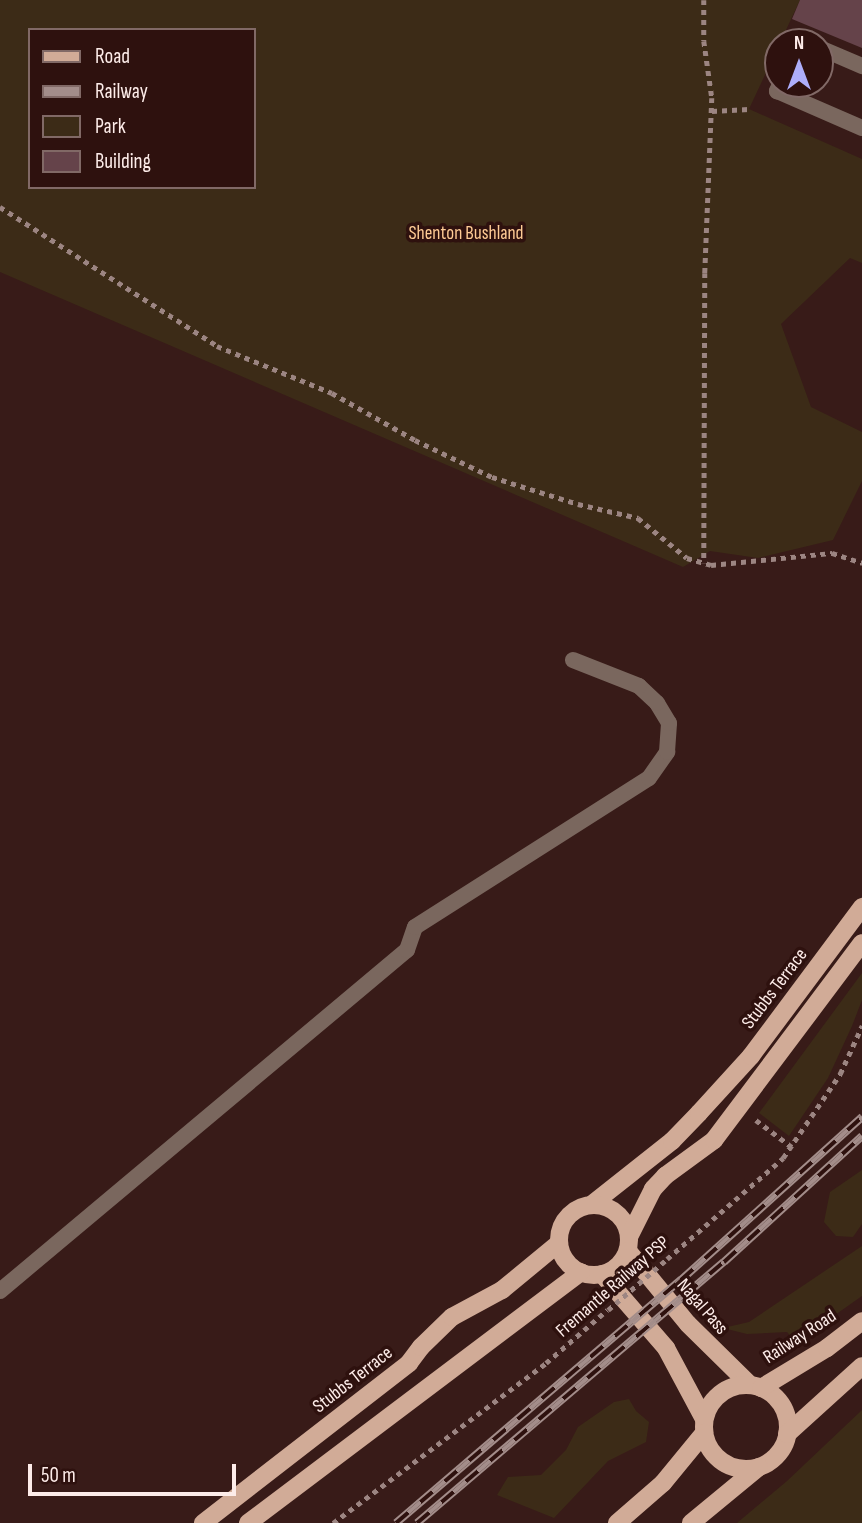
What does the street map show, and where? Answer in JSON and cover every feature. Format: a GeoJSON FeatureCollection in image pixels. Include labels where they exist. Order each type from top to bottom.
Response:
{"type":"FeatureCollection","features":[{"type":"Feature","properties":{"kind":"main road","name":"Stubbs Terrace"},"geometry":{"type":"LineString","coordinates":[[592,1205],[672,1141],[751,1056],[862,907]]}},
{"type":"Feature","properties":{"kind":"main road","name":"Stubbs Terrace"},"geometry":{"type":"LineString","coordinates":[[629,1244],[653,1189],[665,1176],[714,1140],[862,943]]}},
{"type":"Feature","properties":{"kind":"main road"},"geometry":{"type":"LineString","coordinates":[[592,1205],[613,1210],[627,1227],[629,1244],[622,1261],[602,1274],[581,1272],[566,1261],[559,1243],[564,1221],[571,1213],[592,1205]]}},
{"type":"Feature","properties":{"kind":"main road","name":"Stubbs Terrace"},"geometry":{"type":"LineString","coordinates":[[203,1523],[409,1363],[421,1346],[452,1317],[510,1284],[559,1243]]}},
{"type":"Feature","properties":{"kind":"main road","name":"Nagal Pass"},"geometry":{"type":"LineString","coordinates":[[629,1244],[688,1324],[756,1387]]}},
{"type":"Feature","properties":{"kind":"main road"},"geometry":{"type":"LineString","coordinates":[[248,1523],[581,1272]]}},
{"type":"Feature","properties":{"kind":"main road"},"geometry":{"type":"LineString","coordinates":[[602,1274],[666,1348],[704,1426],[707,1444],[723,1463],[747,1469],[759,1467]]}},
{"type":"Feature","properties":{"kind":"main road","name":"Railway Road"},"geometry":{"type":"LineString","coordinates":[[756,1387],[827,1348],[862,1321]]}},
{"type":"Feature","properties":{"kind":"main road"},"geometry":{"type":"LineString","coordinates":[[691,1523],[778,1454],[787,1434],[862,1366]]}},
{"type":"Feature","properties":{"kind":"main road"},"geometry":{"type":"LineString","coordinates":[[617,1523],[663,1483],[704,1426],[716,1398],[726,1390],[756,1387],[774,1395],[783,1406],[787,1434]]}},
{"type":"Feature","properties":{"kind":"lane"},"geometry":{"type":"LineString","coordinates":[[834,54],[862,66]]}},
{"type":"Feature","properties":{"kind":"lane"},"geometry":{"type":"LineString","coordinates":[[794,98],[862,128]]}},
{"type":"Feature","properties":{"kind":"lane"},"geometry":{"type":"LineString","coordinates":[[0,1291],[407,950],[415,927],[649,778],[667,752],[669,723],[657,703],[639,686],[573,660]]}},
{"type":"Feature","properties":{"kind":"path"},"geometry":{"type":"LineString","coordinates":[[704,0],[704,41],[712,111],[705,273],[704,564]]}},
{"type":"Feature","properties":{"kind":"path"},"geometry":{"type":"LineString","coordinates":[[712,111],[749,109]]}},
{"type":"Feature","properties":{"kind":"path"},"geometry":{"type":"LineString","coordinates":[[0,207],[217,346],[332,393],[415,440],[492,477],[578,504],[638,518],[654,535],[687,558],[704,564],[727,564],[832,553],[862,563]]}},
{"type":"Feature","properties":{"kind":"path","name":"Fremantle Railway PSP"},"geometry":{"type":"LineString","coordinates":[[333,1523],[546,1363],[792,1147],[847,1062],[862,1026]]}},
{"type":"Feature","properties":{"kind":"path"},"geometry":{"type":"LineString","coordinates":[[755,1119],[792,1147]]}},
{"type":"Feature","properties":{"kind":"green space","name":"Shenton Bushland"},"geometry":{"type":"Polygon","coordinates":[[[0,0],[800,0],[787,28],[764,28],[764,77],[749,109],[862,159],[862,263],[850,258],[781,324],[811,407],[862,432],[862,481],[833,540],[758,558],[710,551],[683,567],[0,272],[0,0]]]}},
{"type":"Feature","properties":{"kind":"green space"},"geometry":{"type":"Polygon","coordinates":[[[862,973],[862,1000],[852,1026],[828,1078],[789,1136],[759,1113],[862,973]]]}},
{"type":"Feature","properties":{"kind":"green space"},"geometry":{"type":"Polygon","coordinates":[[[862,1170],[862,1224],[853,1237],[836,1236],[824,1222],[830,1192],[862,1170]]]}},
{"type":"Feature","properties":{"kind":"green space"},"geometry":{"type":"Polygon","coordinates":[[[862,1246],[862,1296],[815,1329],[794,1340],[787,1332],[747,1334],[723,1328],[749,1322],[862,1246]]]}},
{"type":"Feature","properties":{"kind":"green space"},"geometry":{"type":"Polygon","coordinates":[[[629,1399],[636,1411],[649,1422],[646,1442],[608,1461],[554,1518],[497,1495],[508,1477],[541,1475],[566,1450],[578,1427],[614,1402],[629,1399]]]}},
{"type":"Feature","properties":{"kind":"green space"},"geometry":{"type":"Polygon","coordinates":[[[862,1410],[862,1523],[737,1523],[787,1481],[862,1410]]]}},
{"type":"Feature","properties":{"kind":"building"},"geometry":{"type":"Polygon","coordinates":[[[800,0],[862,0],[862,48],[834,36],[834,28],[814,28],[792,19],[800,0]]]}},
{"type":"Feature","properties":{"kind":"railway"},"geometry":{"type":"LineString","coordinates":[[396,1523],[681,1280],[862,1117]]}},
{"type":"Feature","properties":{"kind":"railway"},"geometry":{"type":"LineString","coordinates":[[417,1523],[724,1262],[862,1136]]}}]}
